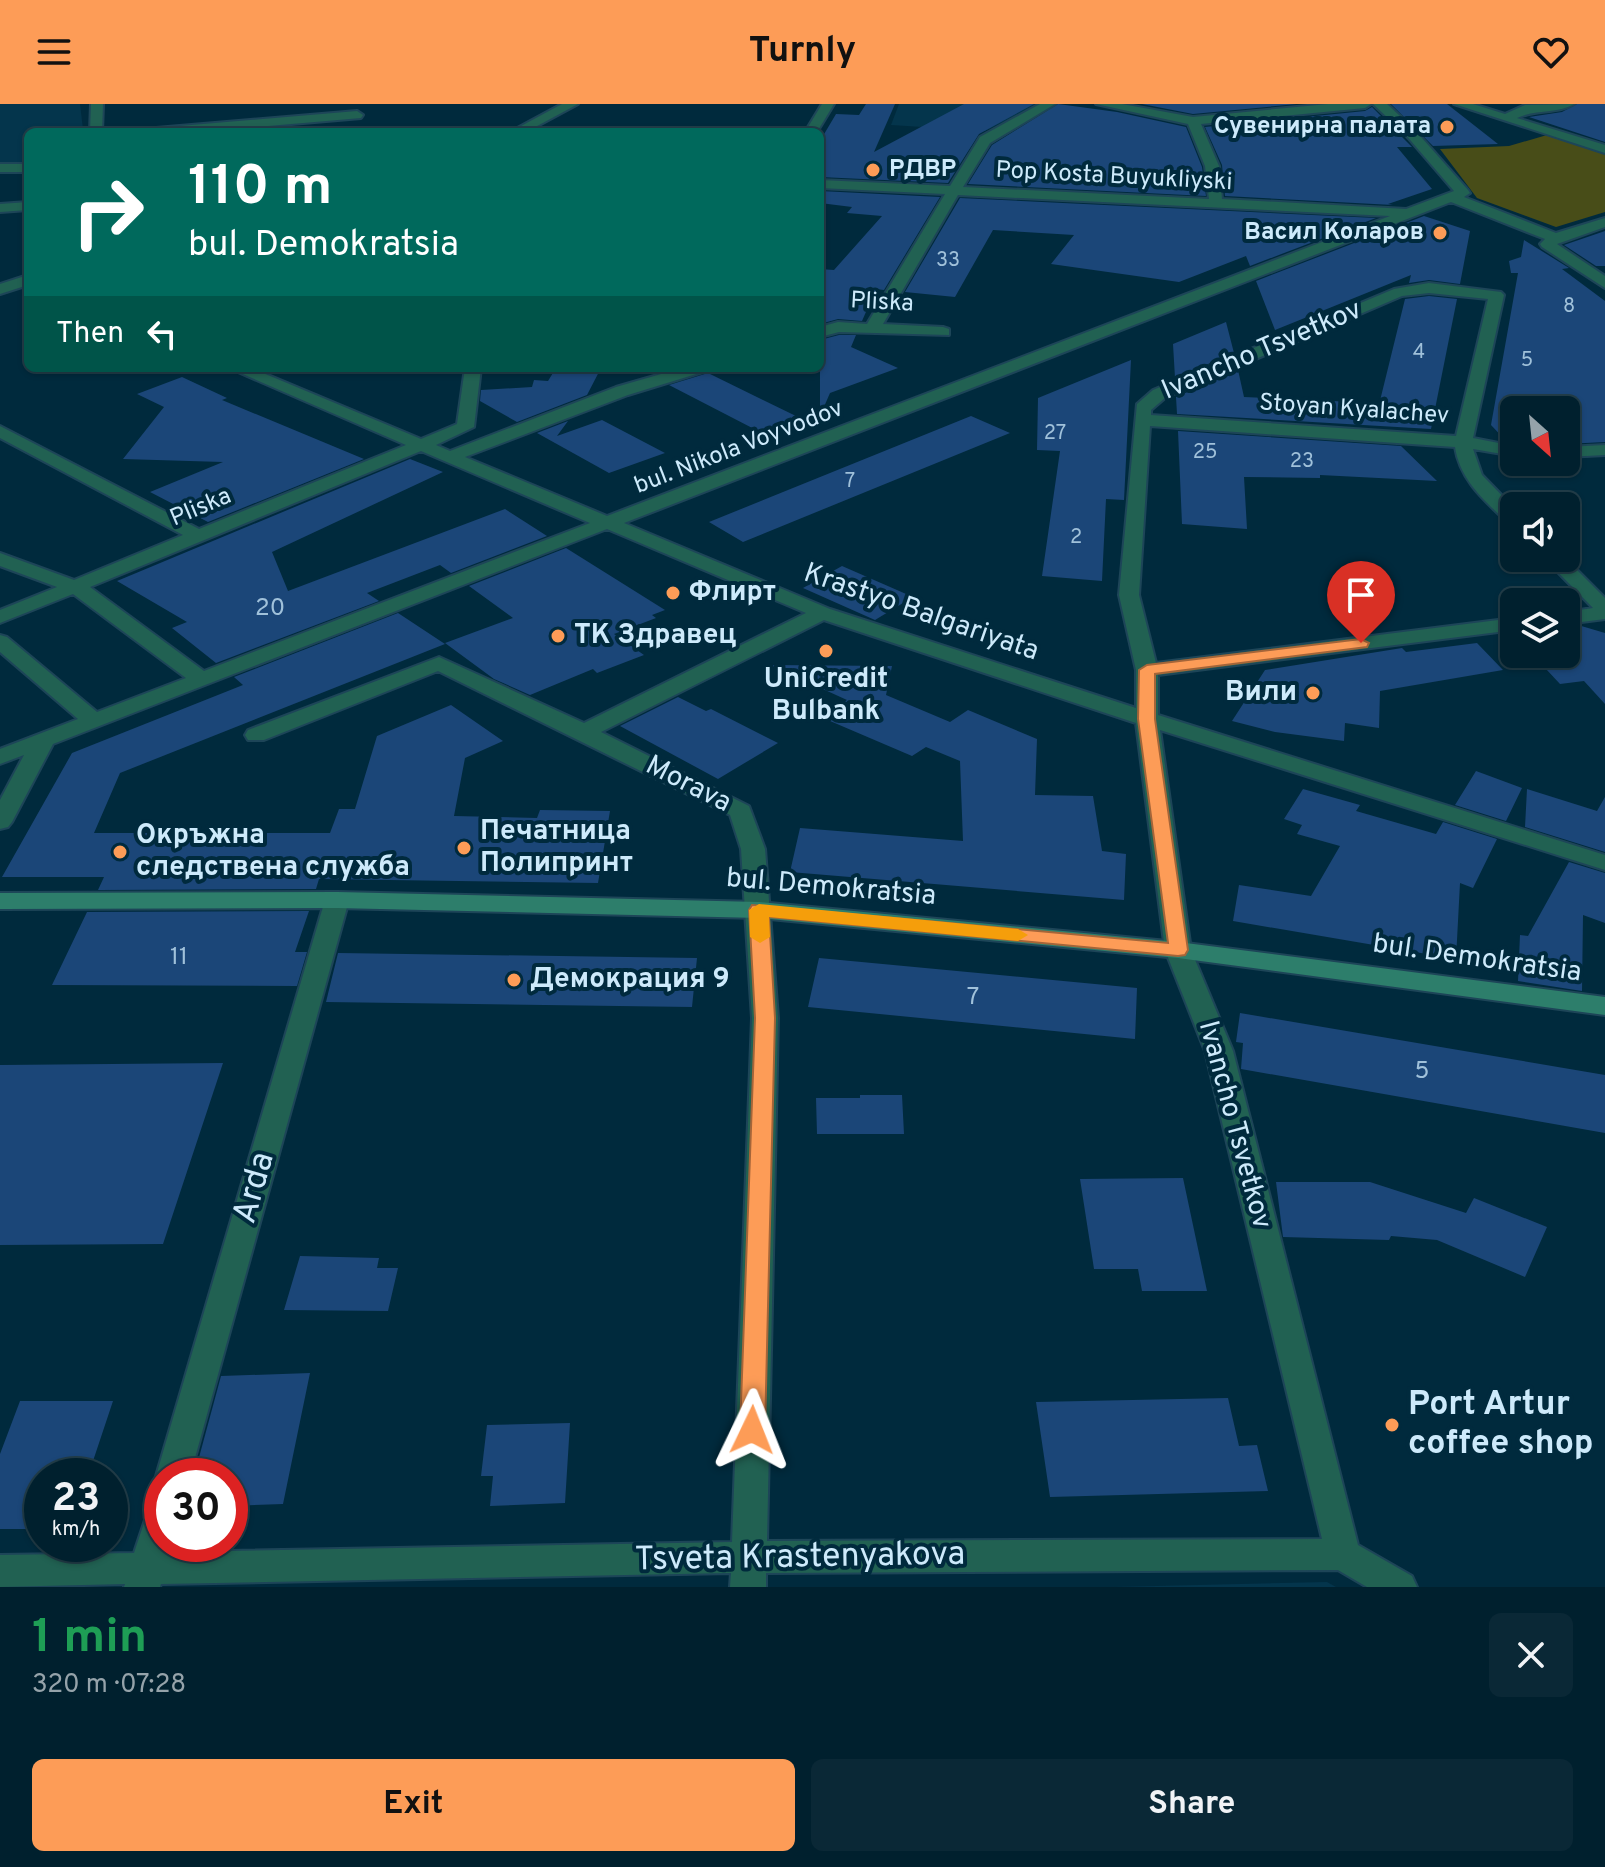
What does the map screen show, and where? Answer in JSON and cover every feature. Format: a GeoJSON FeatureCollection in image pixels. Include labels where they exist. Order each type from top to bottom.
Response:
{"type":"FeatureCollection","features":[{"type":"Feature","properties":{"kind":"street"},"geometry":{"type":"LineString","coordinates":[[96,128],[97,104]]}},
{"type":"Feature","properties":{"kind":"street"},"geometry":{"type":"LineString","coordinates":[[349,128],[357,115],[371,104]]}},
{"type":"Feature","properties":{"kind":"street"},"geometry":{"type":"LineString","coordinates":[[522,128],[572,104]]}},
{"type":"Feature","properties":{"kind":"street"},"geometry":{"type":"LineString","coordinates":[[813,128],[828,104]]}},
{"type":"Feature","properties":{"kind":"street"},"geometry":{"type":"LineString","coordinates":[[873,328],[897,283],[985,140],[1049,104]]}},
{"type":"Feature","properties":{"kind":"street"},"geometry":{"type":"LineString","coordinates":[[1102,104],[1193,121],[1365,104]]}},
{"type":"Feature","properties":{"kind":"street"},"geometry":{"type":"LineString","coordinates":[[1379,104],[1393,111],[1405,129],[1463,193],[1451,197]]}},
{"type":"Feature","properties":{"kind":"street"},"geometry":{"type":"LineString","coordinates":[[1460,104],[1605,149]]}},
{"type":"Feature","properties":{"kind":"street"},"geometry":{"type":"LineString","coordinates":[[1509,117],[1525,109],[1568,104]]}},
{"type":"Feature","properties":{"kind":"street"},"geometry":{"type":"LineString","coordinates":[[203,128],[357,115]]}},
{"type":"Feature","properties":{"kind":"street"},"geometry":{"type":"LineString","coordinates":[[1193,121],[1212,166],[1216,204]]}},
{"type":"Feature","properties":{"kind":"street"},"geometry":{"type":"LineString","coordinates":[[0,168],[24,168]]}},
{"type":"Feature","properties":{"kind":"street","name":"Pop Kosta Buyukliyski"},"geometry":{"type":"LineString","coordinates":[[824,184],[1411,213]]}},
{"type":"Feature","properties":{"kind":"street"},"geometry":{"type":"LineString","coordinates":[[1451,197],[1556,238]]}},
{"type":"Feature","properties":{"kind":"street","name":"bul. Nikola Voyvodov"},"geometry":{"type":"LineString","coordinates":[[0,757],[1451,197]]}},
{"type":"Feature","properties":{"kind":"street"},"geometry":{"type":"LineString","coordinates":[[0,208],[24,206]]}},
{"type":"Feature","properties":{"kind":"street"},"geometry":{"type":"LineString","coordinates":[[1605,222],[1556,238],[1547,244],[1605,283]]}},
{"type":"Feature","properties":{"kind":"street"},"geometry":{"type":"LineString","coordinates":[[0,289],[24,281]]}},
{"type":"Feature","properties":{"kind":"street","name":"Ivancho Tsvetkov"},"geometry":{"type":"LineString","coordinates":[[1343,1554],[1219,1051],[1178,950],[1147,719],[1147,670],[1129,595],[1143,408],[1159,394],[1399,292],[1429,288],[1496,295],[1463,442]]}},
{"type":"Feature","properties":{"kind":"street","name":"Pliska"},"geometry":{"type":"LineString","coordinates":[[824,331],[838,327],[943,332]]}},
{"type":"Feature","properties":{"kind":"street","name":"Krastyo Balgariyata"},"geometry":{"type":"LineString","coordinates":[[247,372],[823,613],[1605,863]]}},
{"type":"Feature","properties":{"kind":"street"},"geometry":{"type":"LineString","coordinates":[[452,456],[462,443],[472,372]]}},
{"type":"Feature","properties":{"kind":"street"},"geometry":{"type":"LineString","coordinates":[[622,391],[629,372]]}},
{"type":"Feature","properties":{"kind":"street"},"geometry":{"type":"LineString","coordinates":[[452,456],[622,391],[686,372]]}},
{"type":"Feature","properties":{"kind":"street","name":"Stoyan Kyalachev"},"geometry":{"type":"LineString","coordinates":[[1143,420],[1463,442],[1500,449]]}},
{"type":"Feature","properties":{"kind":"street","name":"Pliska"},"geometry":{"type":"LineString","coordinates":[[0,617],[465,427]]}},
{"type":"Feature","properties":{"kind":"street"},"geometry":{"type":"LineString","coordinates":[[0,431],[200,537]]}},
{"type":"Feature","properties":{"kind":"street"},"geometry":{"type":"LineString","coordinates":[[1463,442],[1464,461],[1470,475],[1500,504]]}},
{"type":"Feature","properties":{"kind":"street"},"geometry":{"type":"LineString","coordinates":[[1580,451],[1605,450]]}},
{"type":"Feature","properties":{"kind":"street"},"geometry":{"type":"LineString","coordinates":[[0,559],[76,587],[203,680]]}},
{"type":"Feature","properties":{"kind":"street"},"geometry":{"type":"LineString","coordinates":[[1567,572],[1605,611]]}},
{"type":"Feature","properties":{"kind":"street"},"geometry":{"type":"LineString","coordinates":[[1580,615],[1605,611]]}},
{"type":"Feature","properties":{"kind":"street"},"geometry":{"type":"LineString","coordinates":[[256,735],[439,663],[584,732],[823,613]]}},
{"type":"Feature","properties":{"kind":"street"},"geometry":{"type":"LineString","coordinates":[[1147,670],[1500,626]]}},
{"type":"Feature","properties":{"kind":"street"},"geometry":{"type":"LineString","coordinates":[[0,641],[94,721]]}},
{"type":"Feature","properties":{"kind":"street","name":"Morava"},"geometry":{"type":"LineString","coordinates":[[584,732],[741,811],[753,849],[765,1018],[748,1572]]}},
{"type":"Feature","properties":{"kind":"street"},"geometry":{"type":"LineString","coordinates":[[0,822],[44,740]]}},
{"type":"Feature","properties":{"kind":"street","name":"bul. Demokratsia"},"geometry":{"type":"LineString","coordinates":[[0,901],[337,900],[759,910],[1178,950],[1605,1006]]}},
{"type":"Feature","properties":{"kind":"street","name":"Arda"},"geometry":{"type":"LineString","coordinates":[[178,1458],[337,900]]}},
{"type":"Feature","properties":{"kind":"street"},"geometry":{"type":"LineString","coordinates":[[1343,1554],[1399,1587]]}},
{"type":"Feature","properties":{"kind":"street","name":"Tsveta Krastenyakova"},"geometry":{"type":"LineString","coordinates":[[0,1571],[144,1578],[748,1572],[1343,1554]]}},
{"type":"Feature","properties":{"kind":"shaded area"},"geometry":{"type":"Polygon","coordinates":[[[0,104],[80,104],[83,128],[24,128],[24,164],[0,163],[0,104]]]}},
{"type":"Feature","properties":{"kind":"shaded area"},"geometry":{"type":"Polygon","coordinates":[[[899,104],[1041,104],[985,131],[891,125],[899,104]]]}},
{"type":"Feature","properties":{"kind":"shaded area"},"geometry":{"type":"Polygon","coordinates":[[[1327,1582],[1336,1587],[1113,1587],[1327,1582]]]}},
{"type":"Feature","properties":{"kind":"green space"},"geometry":{"type":"Polygon","coordinates":[[[1547,135],[1605,154],[1605,212],[1556,227],[1477,198],[1440,149],[1509,146],[1547,135]]]}},
{"type":"Feature","properties":{"kind":"building"},"geometry":{"type":"Polygon","coordinates":[[[866,104],[895,104],[874,152],[964,104],[1034,104],[979,134],[948,183],[824,177],[824,134],[836,114],[859,115],[866,104]]]}},
{"type":"Feature","properties":{"kind":"building"},"geometry":{"type":"Polygon","coordinates":[[[1058,104],[1117,112],[1186,127],[1202,167],[1206,196],[968,184],[992,145],[1058,104]]]}},
{"type":"Feature","properties":{"kind":"building"},"geometry":{"type":"Polygon","coordinates":[[[1142,104],[1297,104],[1193,114],[1142,104]]]}},
{"type":"Feature","properties":{"kind":"building","name":"Сувенирна палата"},"geometry":{"type":"Polygon","coordinates":[[[1391,104],[1447,104],[1498,144],[1433,146],[1391,104]]]}},
{"type":"Feature","properties":{"kind":"building"},"geometry":{"type":"Polygon","coordinates":[[[1577,104],[1605,104],[1605,142],[1529,117],[1562,112],[1577,104]]]}},
{"type":"Feature","properties":{"kind":"building"},"geometry":{"type":"Polygon","coordinates":[[[1372,107],[1412,147],[1397,147],[1432,189],[1388,204],[1393,205],[1225,196],[1222,165],[1205,127],[1365,111],[1372,107]]]}},
{"type":"Feature","properties":{"kind":"building"},"geometry":{"type":"Polygon","coordinates":[[[824,191],[940,197],[884,290],[876,289],[862,321],[838,319],[824,323],[824,269],[834,270],[882,216],[847,213],[852,207],[824,204],[824,191]]]}},
{"type":"Feature","properties":{"kind":"building"},"geometry":{"type":"Polygon","coordinates":[[[960,198],[1376,218],[1250,266],[1246,256],[1179,282],[1051,264],[1074,235],[993,230],[955,297],[905,292],[960,198]]]}},
{"type":"Feature","properties":{"kind":"building"},"geometry":{"type":"Polygon","coordinates":[[[1424,216],[1470,231],[1460,284],[1429,280],[1409,283],[1411,275],[1275,330],[1256,281],[1424,216]]]}},
{"type":"Feature","properties":{"kind":"building"},"geometry":{"type":"Polygon","coordinates":[[[1605,231],[1605,266],[1596,266],[1564,245],[1605,231]]]}},
{"type":"Feature","properties":{"kind":"building"},"geometry":{"type":"Polygon","coordinates":[[[1524,240],[1569,268],[1562,269],[1605,301],[1605,442],[1580,443],[1580,396],[1500,396],[1500,435],[1491,425],[1518,273],[1511,273],[1509,261],[1521,257],[1524,240]]]}},
{"type":"Feature","properties":{"kind":"building"},"geometry":{"type":"Polygon","coordinates":[[[1429,296],[1457,299],[1431,429],[1177,414],[1176,397],[1238,370],[1244,397],[1354,402],[1375,421],[1405,299],[1429,296]]]}},
{"type":"Feature","properties":{"kind":"building"},"geometry":{"type":"Polygon","coordinates":[[[1226,322],[1234,353],[1175,378],[1173,344],[1226,322]]]}},
{"type":"Feature","properties":{"kind":"building"},"geometry":{"type":"Polygon","coordinates":[[[856,335],[851,347],[898,368],[830,393],[820,416],[824,339],[856,335]]]}},
{"type":"Feature","properties":{"kind":"building"},"geometry":{"type":"Polygon","coordinates":[[[1131,360],[1124,500],[1106,499],[1102,581],[1042,576],[1060,451],[1037,450],[1038,398],[1131,360]]]}},
{"type":"Feature","properties":{"kind":"building"},"geometry":{"type":"Polygon","coordinates":[[[554,372],[599,372],[587,395],[517,422],[480,401],[481,390],[532,387],[534,380],[548,381],[554,372]]]}},
{"type":"Feature","properties":{"kind":"building"},"geometry":{"type":"Polygon","coordinates":[[[708,373],[798,417],[760,432],[669,385],[708,373]]]}},
{"type":"Feature","properties":{"kind":"building"},"geometry":{"type":"Polygon","coordinates":[[[182,377],[227,398],[222,400],[364,459],[208,522],[150,492],[223,462],[123,459],[164,407],[137,394],[182,377]]]}},
{"type":"Feature","properties":{"kind":"building"},"geometry":{"type":"Polygon","coordinates":[[[971,416],[1010,433],[743,542],[709,522],[971,416]]]}},
{"type":"Feature","properties":{"kind":"building"},"geometry":{"type":"Polygon","coordinates":[[[602,420],[665,453],[609,473],[537,433],[568,421],[557,436],[602,420]]]}},
{"type":"Feature","properties":{"kind":"building"},"geometry":{"type":"Polygon","coordinates":[[[1178,431],[1401,446],[1437,481],[1320,475],[1320,478],[1244,477],[1247,529],[1182,524],[1178,431]]]}},
{"type":"Feature","properties":{"kind":"building"},"geometry":{"type":"Polygon","coordinates":[[[410,459],[443,472],[272,552],[288,591],[505,509],[547,536],[451,573],[440,565],[367,593],[379,601],[216,663],[172,628],[187,622],[117,581],[410,459]]]}},
{"type":"Feature","properties":{"kind":"building"},"geometry":{"type":"Polygon","coordinates":[[[566,548],[665,610],[652,615],[656,618],[614,634],[644,655],[597,673],[593,669],[530,695],[494,679],[445,643],[513,618],[469,586],[566,548]]]}},
{"type":"Feature","properties":{"kind":"building"},"geometry":{"type":"Polygon","coordinates":[[[842,566],[913,597],[875,620],[803,588],[842,566]]]}},
{"type":"Feature","properties":{"kind":"building"},"geometry":{"type":"Polygon","coordinates":[[[398,613],[445,644],[120,773],[94,833],[330,833],[339,809],[355,809],[377,736],[451,705],[503,741],[465,758],[454,816],[537,818],[540,810],[610,811],[598,883],[319,879],[316,889],[98,890],[104,877],[2,877],[72,753],[243,685],[234,677],[398,613]]]}},
{"type":"Feature","properties":{"kind":"building"},"geometry":{"type":"Polygon","coordinates":[[[1580,626],[1605,633],[1605,704],[1584,681],[1560,684],[1545,668],[1580,668],[1580,626]]]}},
{"type":"Feature","properties":{"kind":"building"},"geometry":{"type":"Polygon","coordinates":[[[1477,643],[1503,670],[1380,691],[1379,728],[1345,723],[1344,741],[1275,732],[1232,721],[1265,670],[1402,648],[1406,652],[1477,643]]]}},
{"type":"Feature","properties":{"kind":"building"},"geometry":{"type":"Polygon","coordinates":[[[770,665],[892,666],[886,695],[950,722],[968,710],[1037,739],[1035,795],[1093,796],[1102,851],[1126,854],[1124,900],[790,872],[800,828],[963,841],[960,761],[926,747],[912,756],[823,718],[847,700],[770,665]]]}},
{"type":"Feature","properties":{"kind":"building"},"geometry":{"type":"Polygon","coordinates":[[[678,697],[706,711],[711,709],[778,743],[718,779],[620,726],[678,697]]]}},
{"type":"Feature","properties":{"kind":"building"},"geometry":{"type":"Polygon","coordinates":[[[1476,771],[1522,788],[1506,821],[1455,805],[1476,771]]]}},
{"type":"Feature","properties":{"kind":"building"},"geometry":{"type":"Polygon","coordinates":[[[1303,789],[1360,805],[1356,811],[1436,834],[1443,822],[1497,839],[1473,888],[1460,883],[1456,959],[1233,921],[1239,885],[1311,896],[1340,846],[1297,834],[1302,825],[1284,819],[1303,789]]]}},
{"type":"Feature","properties":{"kind":"building"},"geometry":{"type":"Polygon","coordinates":[[[1527,789],[1597,811],[1605,797],[1605,852],[1525,827],[1527,789]]]}},
{"type":"Feature","properties":{"kind":"building"},"geometry":{"type":"Polygon","coordinates":[[[1569,862],[1605,873],[1605,923],[1583,915],[1582,991],[1518,981],[1520,935],[1528,936],[1569,862]]]}},
{"type":"Feature","properties":{"kind":"building"},"geometry":{"type":"Polygon","coordinates":[[[309,911],[295,952],[307,952],[297,986],[52,985],[87,912],[309,911]]]}},
{"type":"Feature","properties":{"kind":"building","name":"Демокрация 9"},"geometry":{"type":"Polygon","coordinates":[[[338,953],[697,958],[692,1007],[326,1002],[338,953]]]}},
{"type":"Feature","properties":{"kind":"building"},"geometry":{"type":"Polygon","coordinates":[[[819,958],[1137,988],[1135,1039],[808,1007],[819,958]]]}},
{"type":"Feature","properties":{"kind":"building"},"geometry":{"type":"Polygon","coordinates":[[[1240,1013],[1605,1075],[1605,1133],[1241,1069],[1243,1043],[1236,1042],[1240,1013]]]}},
{"type":"Feature","properties":{"kind":"building"},"geometry":{"type":"Polygon","coordinates":[[[223,1063],[163,1244],[0,1245],[0,1065],[223,1063]]]}},
{"type":"Feature","properties":{"kind":"building"},"geometry":{"type":"Polygon","coordinates":[[[860,1095],[902,1095],[904,1134],[817,1134],[816,1098],[860,1098],[860,1095]]]}},
{"type":"Feature","properties":{"kind":"building"},"geometry":{"type":"Polygon","coordinates":[[[1183,1178],[1207,1291],[1142,1291],[1138,1269],[1094,1269],[1080,1179],[1183,1178]]]}},
{"type":"Feature","properties":{"kind":"building"},"geometry":{"type":"Polygon","coordinates":[[[1276,1182],[1370,1182],[1466,1213],[1474,1198],[1547,1227],[1525,1277],[1437,1240],[1391,1236],[1389,1240],[1283,1237],[1276,1182]]]}},
{"type":"Feature","properties":{"kind":"building"},"geometry":{"type":"Polygon","coordinates":[[[300,1256],[379,1258],[377,1268],[398,1268],[388,1311],[284,1310],[300,1256]]]}},
{"type":"Feature","properties":{"kind":"building"},"geometry":{"type":"Polygon","coordinates":[[[310,1373],[283,1504],[248,1505],[248,1458],[199,1458],[221,1376],[310,1373]]]}},
{"type":"Feature","properties":{"kind":"building"},"geometry":{"type":"Polygon","coordinates":[[[1228,1398],[1239,1446],[1257,1445],[1268,1491],[1050,1497],[1036,1402],[1228,1398]]]}},
{"type":"Feature","properties":{"kind":"building"},"geometry":{"type":"Polygon","coordinates":[[[20,1401],[113,1401],[94,1458],[24,1458],[24,1529],[0,1529],[0,1454],[20,1401]]]}},
{"type":"Feature","properties":{"kind":"building"},"geometry":{"type":"Polygon","coordinates":[[[570,1423],[565,1503],[490,1506],[493,1476],[481,1476],[487,1425],[570,1423]]]}},
{"type":"Feature","properties":{"kind":"slow traffic"},"geometry":{"type":"LineString","coordinates":[[760,937],[759,910],[1018,935]]}},
{"type":"Feature","properties":{"kind":"place","name":"Сувенирна палата"},"geometry":{"type":"Point","coordinates":[1447,127]}},
{"type":"Feature","properties":{"kind":"place","name":"РДВР"},"geometry":{"type":"Point","coordinates":[873,170]}},
{"type":"Feature","properties":{"kind":"place","name":"Васил Коларов"},"geometry":{"type":"Point","coordinates":[1440,233]}},
{"type":"Feature","properties":{"kind":"place","name":"Флирт"},"geometry":{"type":"Point","coordinates":[673,593]}},
{"type":"Feature","properties":{"kind":"place","name":"ТК Здравец"},"geometry":{"type":"Point","coordinates":[558,636]}},
{"type":"Feature","properties":{"kind":"place","name":"UniCredit Bulbank"},"geometry":{"type":"Point","coordinates":[826,651]}},
{"type":"Feature","properties":{"kind":"place","name":"Вили"},"geometry":{"type":"Point","coordinates":[1313,693]}},
{"type":"Feature","properties":{"kind":"place","name":"Печатница Полипринт"},"geometry":{"type":"Point","coordinates":[464,848]}},
{"type":"Feature","properties":{"kind":"place","name":"Окръжна следствена служба"},"geometry":{"type":"Point","coordinates":[120,852]}},
{"type":"Feature","properties":{"kind":"place","name":"Демокрация 9"},"geometry":{"type":"Point","coordinates":[514,980]}},
{"type":"Feature","properties":{"kind":"place","name":"Port Artur coffee shop"},"geometry":{"type":"Point","coordinates":[1392,1425]}},
{"type":"Feature","properties":{"kind":"route"},"geometry":{"type":"LineString","coordinates":[[752,1430],[765,1018],[759,910],[1178,950],[1147,719],[1147,670],[1361,643]]}}]}
